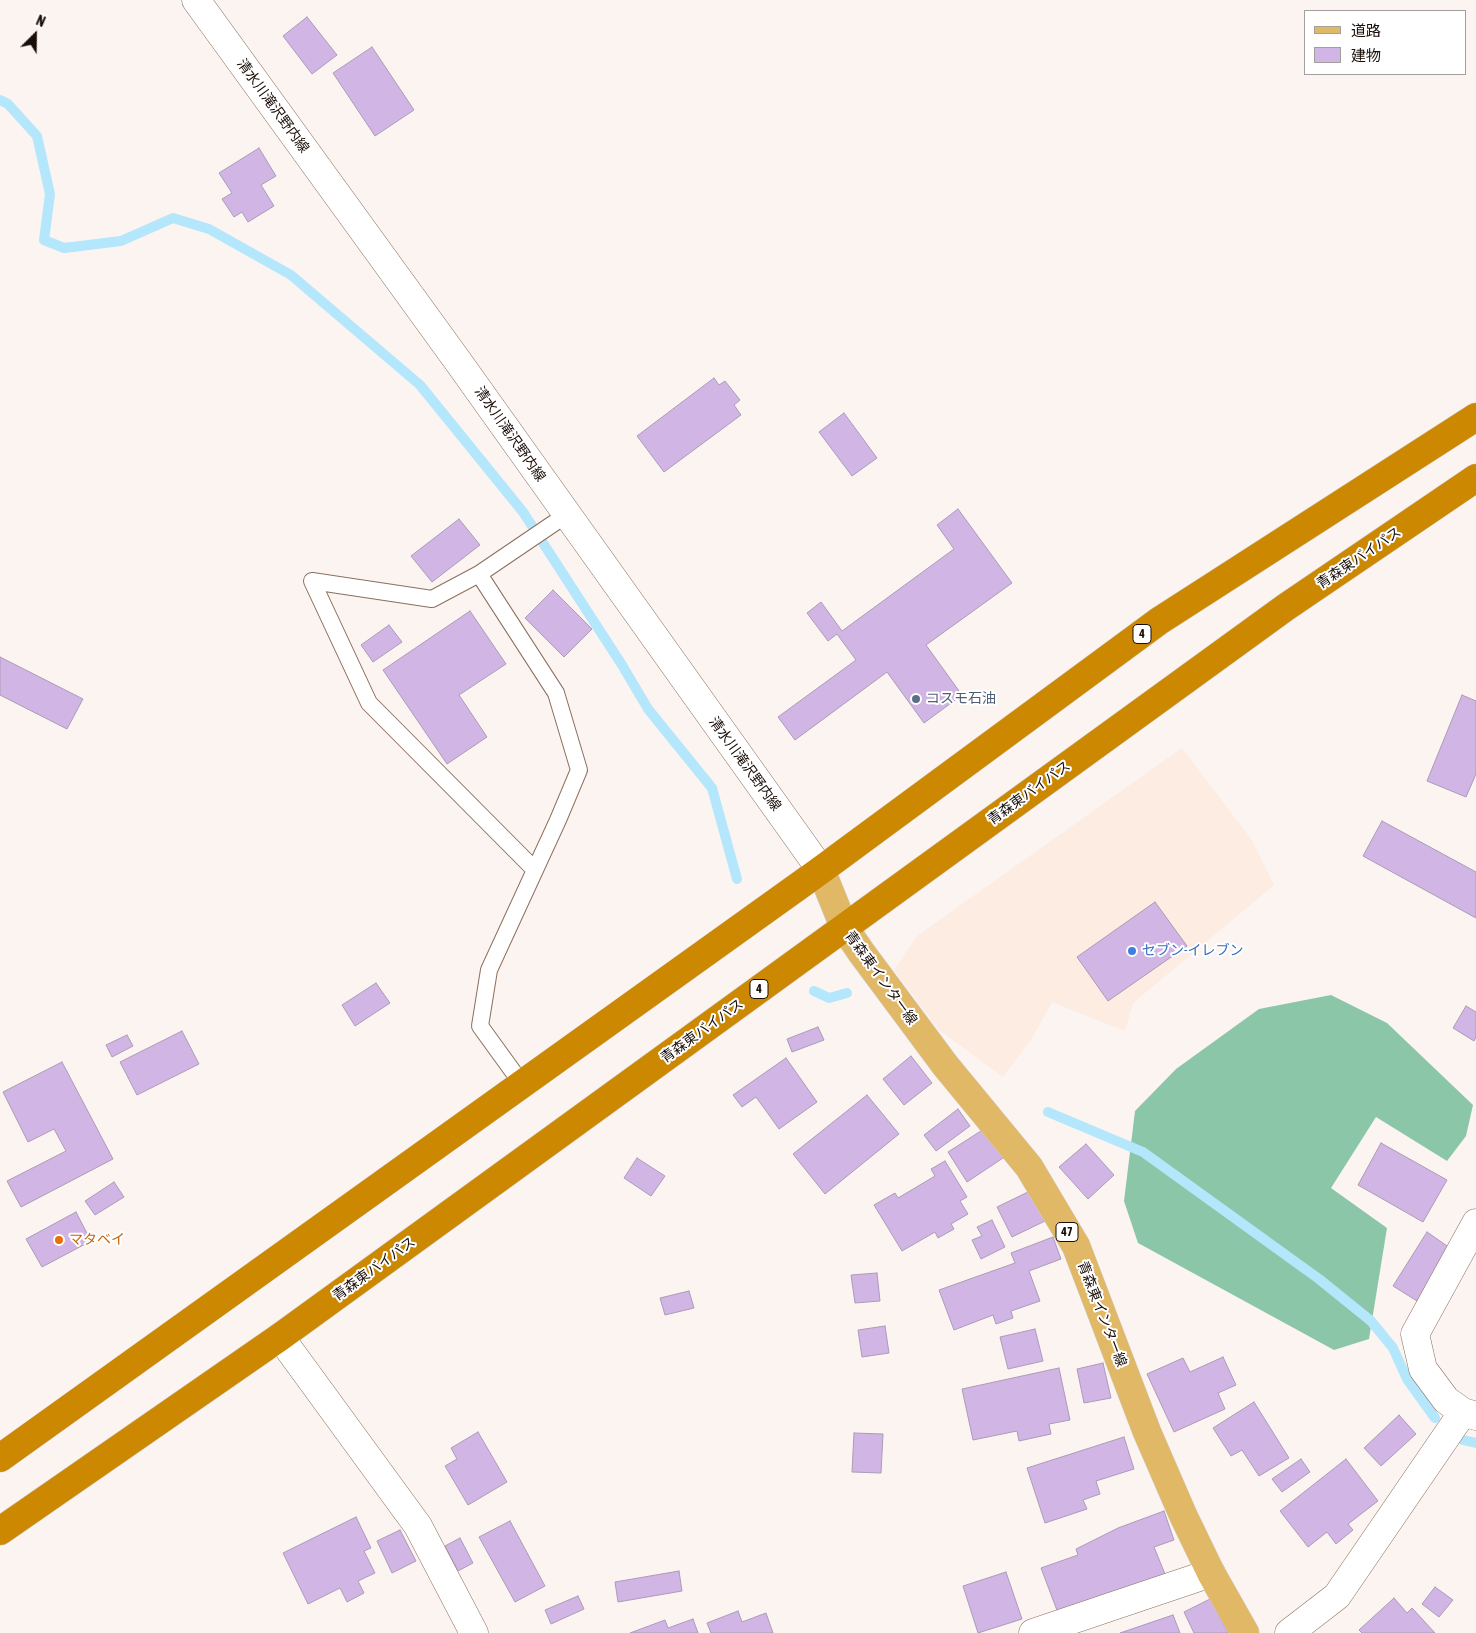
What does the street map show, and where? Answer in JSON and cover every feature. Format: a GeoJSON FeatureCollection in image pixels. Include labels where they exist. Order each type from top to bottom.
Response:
{"type":"FeatureCollection","features":[{"type":"Feature","properties":{"kind":"highway","name":"4"},"geometry":{"type":"LineString","coordinates":[[0,1458],[821,870],[1159,621],[1476,418]]}},
{"type":"Feature","properties":{"kind":"highway","name":"青森東バイパス"},"geometry":{"type":"LineString","coordinates":[[0,1531],[280,1338],[1286,607],[1476,478]]}},
{"type":"Feature","properties":{"kind":"main road","name":"清水川滝沢野内線"},"geometry":{"type":"LineString","coordinates":[[196,0],[557,521],[821,870]]}},
{"type":"Feature","properties":{"kind":"main road","name":"青森東インター線"},"geometry":{"type":"LineString","coordinates":[[821,870],[844,927],[945,1064],[1028,1166],[1076,1246],[1147,1432],[1210,1573],[1245,1633]]}},
{"type":"Feature","properties":{"kind":"main road"},"geometry":{"type":"LineString","coordinates":[[1289,1633],[1337,1596],[1470,1414],[1446,1400],[1423,1369],[1415,1334],[1476,1223]]}},
{"type":"Feature","properties":{"kind":"main road"},"geometry":{"type":"LineString","coordinates":[[280,1338],[418,1526],[474,1633]]}},
{"type":"Feature","properties":{"kind":"main road"},"geometry":{"type":"LineString","coordinates":[[1033,1633],[1210,1573]]}},
{"type":"Feature","properties":{"kind":"lane"},"geometry":{"type":"LineString","coordinates":[[534,869],[369,703],[312,581],[432,599],[479,574],[557,521]]}},
{"type":"Feature","properties":{"kind":"lane"},"geometry":{"type":"LineString","coordinates":[[479,574],[556,693],[579,770],[489,970],[480,1026],[522,1084]]}},
{"type":"Feature","properties":{"kind":"shaded area"},"geometry":{"type":"Polygon","coordinates":[[[1182,748],[1251,839],[1274,885],[1133,1003],[1125,1031],[1052,1002],[1032,1038],[1003,1077],[939,1030],[894,970],[917,936],[1182,748]]]}},
{"type":"Feature","properties":{"kind":"green space"},"geometry":{"type":"Polygon","coordinates":[[[1331,995],[1387,1023],[1473,1105],[1466,1136],[1447,1161],[1376,1117],[1331,1188],[1387,1228],[1369,1339],[1334,1350],[1138,1243],[1124,1201],[1135,1111],[1176,1069],[1259,1009],[1331,995]]]}},
{"type":"Feature","properties":{"kind":"building"},"geometry":{"type":"Polygon","coordinates":[[[307,17],[337,55],[312,74],[283,36],[307,17]]]}},
{"type":"Feature","properties":{"kind":"building"},"geometry":{"type":"Polygon","coordinates":[[[372,47],[414,110],[375,136],[333,73],[372,47]]]}},
{"type":"Feature","properties":{"kind":"building"},"geometry":{"type":"Polygon","coordinates":[[[259,148],[276,176],[261,185],[274,206],[248,222],[242,212],[234,217],[222,199],[232,193],[219,173],[259,148]]]}},
{"type":"Feature","properties":{"kind":"building"},"geometry":{"type":"Polygon","coordinates":[[[714,378],[719,385],[725,381],[740,400],[734,405],[741,415],[664,472],[637,436],[714,378]]]}},
{"type":"Feature","properties":{"kind":"building"},"geometry":{"type":"Polygon","coordinates":[[[844,413],[877,458],[852,476],[819,432],[844,413]]]}},
{"type":"Feature","properties":{"kind":"building"},"geometry":{"type":"Polygon","coordinates":[[[958,509],[1012,583],[926,645],[962,695],[924,723],[887,672],[795,740],[778,717],[856,660],[837,634],[828,641],[807,613],[821,602],[842,631],[954,549],[937,525],[958,509]]]}},
{"type":"Feature","properties":{"kind":"building"},"geometry":{"type":"Polygon","coordinates":[[[459,519],[480,545],[432,582],[411,556],[459,519]]]}},
{"type":"Feature","properties":{"kind":"building"},"geometry":{"type":"Polygon","coordinates":[[[553,590],[592,629],[564,657],[525,618],[553,590]]]}},
{"type":"Feature","properties":{"kind":"building"},"geometry":{"type":"Polygon","coordinates":[[[470,611],[506,664],[459,695],[487,737],[447,764],[383,670],[470,611]]]}},
{"type":"Feature","properties":{"kind":"building"},"geometry":{"type":"Polygon","coordinates":[[[389,625],[402,642],[373,662],[361,645],[389,625]]]}},
{"type":"Feature","properties":{"kind":"building"},"geometry":{"type":"Polygon","coordinates":[[[0,657],[83,699],[67,729],[0,695],[0,657]]]}},
{"type":"Feature","properties":{"kind":"building"},"geometry":{"type":"Polygon","coordinates":[[[1462,695],[1476,701],[1476,774],[1466,797],[1427,781],[1462,695]]]}},
{"type":"Feature","properties":{"kind":"building"},"geometry":{"type":"Polygon","coordinates":[[[1382,821],[1476,872],[1476,918],[1363,856],[1382,821]]]}},
{"type":"Feature","properties":{"kind":"building","name":"セブン-イレブン"},"geometry":{"type":"Polygon","coordinates":[[[1155,902],[1187,946],[1108,1001],[1077,957],[1155,902]]]}},
{"type":"Feature","properties":{"kind":"building"},"geometry":{"type":"Polygon","coordinates":[[[376,983],[390,1003],[355,1026],[342,1005],[376,983]]]}},
{"type":"Feature","properties":{"kind":"building"},"geometry":{"type":"Polygon","coordinates":[[[1466,1006],[1476,1012],[1476,1037],[1474,1041],[1453,1028],[1466,1006]]]}},
{"type":"Feature","properties":{"kind":"building"},"geometry":{"type":"Polygon","coordinates":[[[818,1027],[824,1040],[792,1052],[787,1039],[818,1027]]]}},
{"type":"Feature","properties":{"kind":"building"},"geometry":{"type":"Polygon","coordinates":[[[182,1031],[199,1064],[137,1095],[120,1062],[182,1031]]]}},
{"type":"Feature","properties":{"kind":"building"},"geometry":{"type":"Polygon","coordinates":[[[127,1035],[133,1046],[112,1057],[106,1045],[127,1035]]]}},
{"type":"Feature","properties":{"kind":"building"},"geometry":{"type":"Polygon","coordinates":[[[911,1056],[932,1083],[904,1105],[883,1079],[911,1056]]]}},
{"type":"Feature","properties":{"kind":"building"},"geometry":{"type":"Polygon","coordinates":[[[786,1058],[817,1102],[779,1129],[756,1097],[742,1107],[733,1095],[786,1058]]]}},
{"type":"Feature","properties":{"kind":"building"},"geometry":{"type":"Polygon","coordinates":[[[62,1062],[113,1159],[21,1207],[7,1181],[66,1151],[54,1129],[28,1142],[3,1092],[62,1062]]]}},
{"type":"Feature","properties":{"kind":"building"},"geometry":{"type":"Polygon","coordinates":[[[867,1095],[899,1134],[825,1194],[793,1154],[867,1095]]]}},
{"type":"Feature","properties":{"kind":"building"},"geometry":{"type":"Polygon","coordinates":[[[958,1109],[970,1126],[936,1151],[924,1135],[958,1109]]]}},
{"type":"Feature","properties":{"kind":"building"},"geometry":{"type":"Polygon","coordinates":[[[984,1129],[1003,1158],[967,1182],[948,1152],[984,1129]]]}},
{"type":"Feature","properties":{"kind":"building"},"geometry":{"type":"Polygon","coordinates":[[[1381,1143],[1447,1180],[1423,1222],[1358,1185],[1381,1143]]]}},
{"type":"Feature","properties":{"kind":"building"},"geometry":{"type":"Polygon","coordinates":[[[1086,1144],[1114,1175],[1088,1199],[1059,1167],[1086,1144]]]}},
{"type":"Feature","properties":{"kind":"building"},"geometry":{"type":"Polygon","coordinates":[[[637,1158],[665,1176],[651,1196],[624,1178],[637,1158]]]}},
{"type":"Feature","properties":{"kind":"building"},"geometry":{"type":"Polygon","coordinates":[[[945,1161],[967,1197],[960,1201],[968,1214],[951,1224],[954,1229],[938,1238],[935,1232],[902,1251],[874,1205],[895,1193],[898,1198],[935,1176],[931,1169],[945,1161]]]}},
{"type":"Feature","properties":{"kind":"building"},"geometry":{"type":"Polygon","coordinates":[[[114,1182],[124,1197],[95,1215],[85,1201],[114,1182]]]}},
{"type":"Feature","properties":{"kind":"building"},"geometry":{"type":"Polygon","coordinates":[[[1030,1191],[1045,1221],[1012,1237],[997,1207],[1030,1191]]]}},
{"type":"Feature","properties":{"kind":"building"},"geometry":{"type":"Polygon","coordinates":[[[76,1212],[91,1241],[42,1267],[26,1239],[76,1212]]]}},
{"type":"Feature","properties":{"kind":"building"},"geometry":{"type":"Polygon","coordinates":[[[992,1220],[1005,1247],[981,1259],[972,1240],[982,1236],[977,1227],[992,1220]]]}},
{"type":"Feature","properties":{"kind":"building"},"geometry":{"type":"Polygon","coordinates":[[[1427,1232],[1450,1248],[1417,1301],[1393,1286],[1427,1232]]]}},
{"type":"Feature","properties":{"kind":"building"},"geometry":{"type":"Polygon","coordinates":[[[1053,1237],[1061,1259],[1029,1271],[1040,1301],[1011,1311],[1013,1318],[996,1324],[993,1315],[954,1330],[939,1290],[1015,1263],[1011,1253],[1053,1237]]]}},
{"type":"Feature","properties":{"kind":"building"},"geometry":{"type":"Polygon","coordinates":[[[877,1273],[880,1301],[855,1303],[851,1275],[877,1273]]]}},
{"type":"Feature","properties":{"kind":"building"},"geometry":{"type":"Polygon","coordinates":[[[689,1291],[694,1308],[665,1315],[660,1298],[689,1291]]]}},
{"type":"Feature","properties":{"kind":"building"},"geometry":{"type":"Polygon","coordinates":[[[885,1326],[889,1353],[862,1357],[858,1330],[885,1326]]]}},
{"type":"Feature","properties":{"kind":"building"},"geometry":{"type":"Polygon","coordinates":[[[1035,1329],[1043,1361],[1008,1369],[1000,1337],[1035,1329]]]}},
{"type":"Feature","properties":{"kind":"building"},"geometry":{"type":"Polygon","coordinates":[[[1223,1357],[1236,1385],[1218,1393],[1225,1409],[1174,1432],[1147,1374],[1183,1358],[1190,1372],[1223,1357]]]}},
{"type":"Feature","properties":{"kind":"building"},"geometry":{"type":"Polygon","coordinates":[[[1103,1363],[1111,1398],[1084,1403],[1077,1369],[1103,1363]]]}},
{"type":"Feature","properties":{"kind":"building"},"geometry":{"type":"Polygon","coordinates":[[[1059,1368],[1070,1420],[1049,1424],[1051,1434],[1019,1441],[1017,1431],[973,1440],[962,1389],[1059,1368]]]}},
{"type":"Feature","properties":{"kind":"building"},"geometry":{"type":"Polygon","coordinates":[[[1254,1402],[1289,1458],[1259,1476],[1242,1450],[1231,1456],[1213,1428],[1254,1402]]]}},
{"type":"Feature","properties":{"kind":"building"},"geometry":{"type":"Polygon","coordinates":[[[1399,1415],[1416,1434],[1381,1466],[1364,1448],[1399,1415]]]}},
{"type":"Feature","properties":{"kind":"building"},"geometry":{"type":"Polygon","coordinates":[[[478,1432],[507,1482],[468,1505],[445,1466],[457,1459],[451,1448],[478,1432]]]}},
{"type":"Feature","properties":{"kind":"building"},"geometry":{"type":"Polygon","coordinates":[[[854,1433],[883,1434],[881,1473],[852,1472],[854,1433]]]}},
{"type":"Feature","properties":{"kind":"building"},"geometry":{"type":"Polygon","coordinates":[[[1124,1437],[1134,1469],[1096,1481],[1100,1494],[1083,1500],[1087,1509],[1045,1523],[1027,1468],[1124,1437]]]}},
{"type":"Feature","properties":{"kind":"building"},"geometry":{"type":"Polygon","coordinates":[[[1301,1459],[1310,1472],[1282,1492],[1272,1479],[1301,1459]]]}},
{"type":"Feature","properties":{"kind":"building"},"geometry":{"type":"Polygon","coordinates":[[[1346,1459],[1378,1501],[1348,1524],[1353,1530],[1336,1544],[1327,1532],[1308,1547],[1280,1511],[1346,1459]]]}},
{"type":"Feature","properties":{"kind":"building"},"geometry":{"type":"Polygon","coordinates":[[[1164,1511],[1174,1540],[1154,1547],[1165,1574],[1058,1613],[1041,1568],[1078,1555],[1076,1549],[1118,1528],[1164,1511]]]}},
{"type":"Feature","properties":{"kind":"building"},"geometry":{"type":"Polygon","coordinates":[[[356,1517],[371,1548],[364,1551],[375,1573],[358,1581],[364,1593],[347,1602],[340,1588],[308,1604],[283,1553],[356,1517]]]}},
{"type":"Feature","properties":{"kind":"building"},"geometry":{"type":"Polygon","coordinates":[[[510,1521],[545,1586],[515,1602],[479,1537],[510,1521]]]}},
{"type":"Feature","properties":{"kind":"building"},"geometry":{"type":"Polygon","coordinates":[[[400,1530],[416,1561],[392,1573],[377,1541],[400,1530]]]}},
{"type":"Feature","properties":{"kind":"building"},"geometry":{"type":"Polygon","coordinates":[[[460,1538],[473,1563],[458,1571],[445,1546],[460,1538]]]}},
{"type":"Feature","properties":{"kind":"building"},"geometry":{"type":"Polygon","coordinates":[[[679,1571],[682,1591],[618,1602],[615,1582],[679,1571]]]}},
{"type":"Feature","properties":{"kind":"building"},"geometry":{"type":"Polygon","coordinates":[[[1006,1572],[1022,1619],[978,1633],[963,1586],[1006,1572]]]}},
{"type":"Feature","properties":{"kind":"building"},"geometry":{"type":"Polygon","coordinates":[[[1435,1587],[1453,1600],[1439,1617],[1422,1604],[1435,1587]]]}},
{"type":"Feature","properties":{"kind":"building"},"geometry":{"type":"Polygon","coordinates":[[[578,1596],[584,1609],[551,1624],[545,1610],[578,1596]]]}},
{"type":"Feature","properties":{"kind":"building"},"geometry":{"type":"Polygon","coordinates":[[[1394,1598],[1407,1613],[1412,1608],[1435,1633],[1362,1633],[1359,1630],[1394,1598]]]}},
{"type":"Feature","properties":{"kind":"building"},"geometry":{"type":"Polygon","coordinates":[[[1210,1599],[1228,1633],[1194,1633],[1184,1612],[1210,1599]]]}},
{"type":"Feature","properties":{"kind":"building"},"geometry":{"type":"Polygon","coordinates":[[[738,1611],[742,1622],[766,1613],[773,1633],[711,1633],[707,1623],[738,1611]]]}},
{"type":"Feature","properties":{"kind":"building"},"geometry":{"type":"Polygon","coordinates":[[[1173,1615],[1180,1633],[1120,1633],[1173,1615]]]}},
{"type":"Feature","properties":{"kind":"building"},"geometry":{"type":"Polygon","coordinates":[[[693,1619],[698,1633],[630,1633],[665,1620],[668,1628],[693,1619]]]}},
{"type":"Feature","properties":{"kind":"waterway"},"geometry":{"type":"LineString","coordinates":[[0,100],[8,104],[37,136],[50,194],[44,240],[64,248],[121,241],[173,218],[209,229],[291,275],[420,385],[523,512],[622,665],[648,709],[712,788],[737,879]]}},
{"type":"Feature","properties":{"kind":"waterway"},"geometry":{"type":"LineString","coordinates":[[814,991],[829,998],[847,993]]}},
{"type":"Feature","properties":{"kind":"waterway"},"geometry":{"type":"LineString","coordinates":[[1048,1112],[1143,1152],[1319,1279],[1371,1321],[1393,1348],[1407,1379],[1435,1418]]}},
{"type":"Feature","properties":{"kind":"waterway"},"geometry":{"type":"LineString","coordinates":[[1463,1440],[1476,1443]]}},
{"type":"Feature","properties":{"kind":"place","name":"コスモ石油"},"geometry":{"type":"Point","coordinates":[916,699]}},
{"type":"Feature","properties":{"kind":"place","name":"セブン-イレブン"},"geometry":{"type":"Point","coordinates":[1132,951]}},
{"type":"Feature","properties":{"kind":"place","name":"マタベイ"},"geometry":{"type":"Point","coordinates":[59,1240]}}]}
